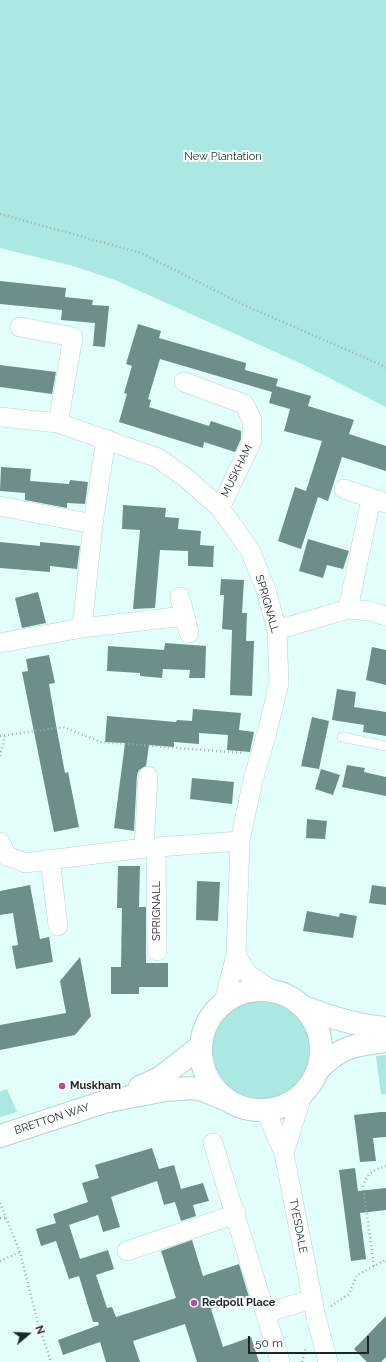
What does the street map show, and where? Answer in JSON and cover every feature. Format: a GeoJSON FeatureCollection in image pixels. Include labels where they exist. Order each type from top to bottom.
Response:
{"type":"FeatureCollection","features":[{"type":"Feature","properties":{"kind":"street"},"geometry":{"type":"LineString","coordinates":[[20,327],[73,337],[58,423]]}},
{"type":"Feature","properties":{"kind":"street","name":"MUSKHAM"},"geometry":{"type":"LineString","coordinates":[[184,382],[244,404],[252,420],[252,441],[220,508]]}},
{"type":"Feature","properties":{"kind":"street","name":"SPRIGNALL"},"geometry":{"type":"LineString","coordinates":[[0,417],[58,423],[158,458],[186,478],[220,508],[250,550],[266,590],[277,630],[279,683],[253,780],[240,841],[236,955],[224,1002]]}},
{"type":"Feature","properties":{"kind":"street"},"geometry":{"type":"LineString","coordinates":[[82,628],[93,524],[106,439]]}},
{"type":"Feature","properties":{"kind":"street"},"geometry":{"type":"LineString","coordinates":[[344,489],[379,501],[348,609]]}},
{"type":"Feature","properties":{"kind":"street"},"geometry":{"type":"LineString","coordinates":[[0,506],[93,524]]}},
{"type":"Feature","properties":{"kind":"street"},"geometry":{"type":"LineString","coordinates":[[0,643],[82,628],[186,624],[180,597]]}},
{"type":"Feature","properties":{"kind":"street"},"geometry":{"type":"LineString","coordinates":[[277,630],[348,609],[370,611],[386,616]]}},
{"type":"Feature","properties":{"kind":"street","name":"SPRIGNALL"},"geometry":{"type":"LineString","coordinates":[[148,776],[150,848],[157,951]]}},
{"type":"Feature","properties":{"kind":"street"},"geometry":{"type":"LineString","coordinates":[[0,842],[7,856],[25,863],[150,848],[240,841]]}},
{"type":"Feature","properties":{"kind":"street"},"geometry":{"type":"LineString","coordinates":[[50,859],[58,926]]}},
{"type":"Feature","properties":{"kind":"street"},"geometry":{"type":"LineString","coordinates":[[236,955],[248,974],[273,991]]}},
{"type":"Feature","properties":{"kind":"street"},"geometry":{"type":"LineString","coordinates":[[386,1028],[371,1027],[332,1019],[302,1006],[288,996],[273,991],[256,990],[239,994],[224,1002],[210,1020],[204,1029],[201,1046],[202,1062],[216,1090],[228,1100],[246,1108],[265,1109],[279,1107],[292,1101],[303,1092],[317,1071],[332,1056],[344,1049],[386,1041]]}},
{"type":"Feature","properties":{"kind":"street"},"geometry":{"type":"LineString","coordinates":[[302,1006],[313,1020],[319,1036],[320,1054],[317,1071]]}},
{"type":"Feature","properties":{"kind":"street","name":"BRETTON WAY"},"geometry":{"type":"LineString","coordinates":[[0,1136],[104,1102],[160,1078],[201,1046]]}},
{"type":"Feature","properties":{"kind":"street","name":"BRETTON WAY"},"geometry":{"type":"LineString","coordinates":[[104,1102],[165,1090],[192,1088],[203,1090],[228,1100]]}},
{"type":"Feature","properties":{"kind":"street","name":"TYESDALE"},"geometry":{"type":"LineString","coordinates":[[284,1153],[303,1092]]}},
{"type":"Feature","properties":{"kind":"street","name":"TYESDALE"},"geometry":{"type":"LineString","coordinates":[[265,1109],[284,1153],[314,1308],[328,1362]]}},
{"type":"Feature","properties":{"kind":"street"},"geometry":{"type":"LineString","coordinates":[[213,1143],[280,1361]]}},
{"type":"Feature","properties":{"kind":"street"},"geometry":{"type":"LineString","coordinates":[[127,1251],[236,1214]]}},
{"type":"Feature","properties":{"kind":"street"},"geometry":{"type":"LineString","coordinates":[[266,1313],[314,1308]]}},
{"type":"Feature","properties":{"kind":"lane"},"geometry":{"type":"LineString","coordinates":[[342,737],[386,746]]}},
{"type":"Feature","properties":{"kind":"path"},"geometry":{"type":"LineString","coordinates":[[0,214],[140,253],[244,305],[386,367]]}},
{"type":"Feature","properties":{"kind":"path"},"geometry":{"type":"LineString","coordinates":[[0,736],[63,727],[101,742],[261,754]]}},
{"type":"Feature","properties":{"kind":"path"},"geometry":{"type":"LineString","coordinates":[[0,756],[5,736]]}},
{"type":"Feature","properties":{"kind":"path"},"geometry":{"type":"LineString","coordinates":[[374,1266],[363,1187],[366,1178],[373,1170],[386,1166]]}},
{"type":"Feature","properties":{"kind":"path"},"geometry":{"type":"LineString","coordinates":[[0,1203],[20,1252],[37,1320],[52,1362]]}},
{"type":"Feature","properties":{"kind":"path"},"geometry":{"type":"LineString","coordinates":[[0,1218],[5,1218]]}},
{"type":"Feature","properties":{"kind":"path"},"geometry":{"type":"LineString","coordinates":[[0,1261],[20,1252]]}},
{"type":"Feature","properties":{"kind":"path"},"geometry":{"type":"LineString","coordinates":[[314,1308],[350,1294],[357,1275],[386,1260]]}},
{"type":"Feature","properties":{"kind":"green space","name":"New Plantation"},"geometry":{"type":"Polygon","coordinates":[[[0,0],[386,0],[386,407],[300,363],[115,280],[73,266],[0,248],[0,0]]]}},
{"type":"Feature","properties":{"kind":"green space"},"geometry":{"type":"Polygon","coordinates":[[[261,990],[284,995],[303,1008],[316,1027],[321,1050],[316,1073],[303,1092],[284,1105],[261,1110],[238,1105],[219,1092],[206,1073],[201,1050],[206,1027],[219,1008],[238,995],[261,990]]]}},
{"type":"Feature","properties":{"kind":"green space"},"geometry":{"type":"Polygon","coordinates":[[[386,1055],[386,1094],[381,1094],[376,1056],[386,1055]]]}},
{"type":"Feature","properties":{"kind":"green space"},"geometry":{"type":"Polygon","coordinates":[[[7,1089],[17,1112],[0,1117],[0,1092],[7,1089]]]}},
{"type":"Feature","properties":{"kind":"building"},"geometry":{"type":"Polygon","coordinates":[[[0,281],[66,288],[65,297],[93,300],[92,305],[109,306],[105,347],[93,346],[95,323],[61,320],[62,310],[0,304],[0,281]]]}},
{"type":"Feature","properties":{"kind":"building"},"geometry":{"type":"Polygon","coordinates":[[[138,324],[161,331],[159,338],[246,363],[245,370],[278,379],[276,386],[311,396],[308,406],[354,420],[349,434],[386,446],[386,471],[342,457],[328,501],[318,497],[301,549],[278,541],[295,487],[306,491],[322,441],[284,431],[290,409],[269,403],[272,392],[160,359],[148,399],[151,400],[149,407],[209,426],[211,421],[241,431],[241,439],[235,452],[204,442],[203,448],[119,422],[127,394],[124,393],[132,366],[126,364],[138,324]]]}},
{"type":"Feature","properties":{"kind":"building"},"geometry":{"type":"Polygon","coordinates":[[[0,365],[56,372],[52,394],[0,387],[0,365]]]}},
{"type":"Feature","properties":{"kind":"building"},"geometry":{"type":"Polygon","coordinates":[[[1,467],[31,469],[30,481],[69,484],[70,480],[88,482],[85,504],[67,503],[67,508],[25,500],[25,493],[0,491],[1,467]]]}},
{"type":"Feature","properties":{"kind":"building"},"geometry":{"type":"Polygon","coordinates":[[[123,505],[166,508],[165,517],[179,518],[178,529],[201,531],[200,545],[214,546],[213,567],[188,566],[188,551],[160,550],[155,608],[133,609],[140,530],[122,529],[123,505]]]}},
{"type":"Feature","properties":{"kind":"building"},"geometry":{"type":"Polygon","coordinates":[[[308,539],[349,551],[343,569],[327,565],[323,578],[299,571],[308,539]]]}},
{"type":"Feature","properties":{"kind":"building"},"geometry":{"type":"Polygon","coordinates":[[[0,542],[40,546],[40,542],[80,546],[77,569],[50,566],[50,572],[0,568],[0,542]]]}},
{"type":"Feature","properties":{"kind":"building"},"geometry":{"type":"Polygon","coordinates":[[[221,579],[244,580],[242,613],[247,613],[246,641],[254,641],[252,696],[230,695],[232,630],[222,629],[224,595],[220,595],[221,579]]]}},
{"type":"Feature","properties":{"kind":"building"},"geometry":{"type":"Polygon","coordinates":[[[38,592],[46,623],[22,628],[15,598],[38,592]]]}},
{"type":"Feature","properties":{"kind":"building"},"geometry":{"type":"Polygon","coordinates":[[[165,643],[206,646],[205,678],[189,678],[190,670],[163,669],[162,678],[140,676],[140,673],[107,671],[108,646],[164,650],[165,643]]]}},
{"type":"Feature","properties":{"kind":"building"},"geometry":{"type":"Polygon","coordinates":[[[372,647],[386,650],[386,685],[366,680],[372,647]]]}},
{"type":"Feature","properties":{"kind":"building"},"geometry":{"type":"Polygon","coordinates":[[[49,655],[55,683],[49,684],[56,725],[65,773],[68,772],[79,827],[54,832],[22,672],[28,671],[26,659],[49,655]]]}},
{"type":"Feature","properties":{"kind":"building"},"geometry":{"type":"Polygon","coordinates":[[[337,689],[356,692],[354,707],[386,712],[386,736],[363,732],[364,725],[332,720],[337,689]]]}},
{"type":"Feature","properties":{"kind":"building"},"geometry":{"type":"Polygon","coordinates":[[[193,709],[241,713],[239,730],[254,732],[250,752],[227,750],[228,735],[199,733],[199,744],[174,742],[174,747],[149,745],[146,766],[139,770],[137,775],[134,831],[114,828],[125,743],[105,742],[107,716],[176,722],[177,720],[192,721],[193,709]]]}},
{"type":"Feature","properties":{"kind":"building"},"geometry":{"type":"Polygon","coordinates":[[[312,717],[329,721],[319,769],[301,766],[312,717]]]}},
{"type":"Feature","properties":{"kind":"building"},"geometry":{"type":"Polygon","coordinates":[[[347,765],[365,768],[364,772],[386,777],[386,796],[342,787],[347,765]]]}},
{"type":"Feature","properties":{"kind":"building"},"geometry":{"type":"Polygon","coordinates":[[[321,769],[340,775],[333,795],[315,789],[321,769]]]}},
{"type":"Feature","properties":{"kind":"building"},"geometry":{"type":"Polygon","coordinates":[[[192,778],[234,782],[232,804],[190,799],[192,778]]]}},
{"type":"Feature","properties":{"kind":"building"},"geometry":{"type":"Polygon","coordinates":[[[307,819],[327,821],[325,839],[306,838],[307,819]]]}},
{"type":"Feature","properties":{"kind":"building"},"geometry":{"type":"Polygon","coordinates":[[[118,866],[140,866],[139,907],[146,907],[146,963],[168,963],[168,987],[139,987],[139,994],[111,994],[111,967],[121,967],[122,908],[117,908],[118,866]]]}},
{"type":"Feature","properties":{"kind":"building"},"geometry":{"type":"Polygon","coordinates":[[[197,881],[220,882],[218,921],[196,920],[197,881]]]}},
{"type":"Feature","properties":{"kind":"building"},"geometry":{"type":"Polygon","coordinates":[[[30,885],[40,939],[49,937],[53,962],[16,969],[12,946],[18,945],[13,913],[0,915],[0,891],[30,885]]]}},
{"type":"Feature","properties":{"kind":"building"},"geometry":{"type":"Polygon","coordinates":[[[372,885],[386,887],[386,905],[369,903],[372,885]]]}},
{"type":"Feature","properties":{"kind":"building"},"geometry":{"type":"Polygon","coordinates":[[[307,911],[339,917],[340,913],[357,916],[353,938],[303,931],[307,911]]]}},
{"type":"Feature","properties":{"kind":"building"},"geometry":{"type":"Polygon","coordinates":[[[80,957],[91,1016],[75,1035],[0,1050],[0,1025],[66,1013],[60,981],[80,957]]]}},
{"type":"Feature","properties":{"kind":"building"},"geometry":{"type":"Polygon","coordinates":[[[386,1112],[386,1137],[373,1138],[376,1161],[360,1162],[354,1115],[386,1112]]]}},
{"type":"Feature","properties":{"kind":"building"},"geometry":{"type":"Polygon","coordinates":[[[152,1148],[159,1169],[174,1165],[181,1189],[203,1183],[209,1201],[193,1205],[196,1216],[181,1221],[175,1202],[164,1205],[157,1181],[111,1197],[120,1227],[103,1232],[98,1215],[69,1225],[80,1259],[108,1250],[114,1269],[96,1275],[107,1308],[112,1307],[116,1317],[176,1298],[161,1251],[192,1240],[203,1276],[239,1264],[249,1297],[211,1309],[223,1347],[251,1337],[259,1362],[197,1362],[185,1324],[133,1341],[140,1362],[106,1362],[100,1342],[63,1355],[58,1340],[99,1325],[98,1322],[93,1322],[79,1276],[69,1279],[56,1241],[41,1246],[36,1229],[56,1223],[53,1214],[88,1202],[82,1183],[99,1178],[95,1165],[152,1148]]]}},
{"type":"Feature","properties":{"kind":"building"},"geometry":{"type":"Polygon","coordinates":[[[355,1168],[358,1191],[386,1188],[386,1210],[360,1213],[366,1259],[351,1261],[339,1170],[355,1168]]]}},
{"type":"Feature","properties":{"kind":"building"},"geometry":{"type":"Polygon","coordinates":[[[386,1316],[386,1357],[381,1362],[367,1362],[354,1349],[386,1316]]]}},
{"type":"Feature","properties":{"kind":"place","name":"Muskham"},"geometry":{"type":"Point","coordinates":[62,1086]}},
{"type":"Feature","properties":{"kind":"place","name":"Redpoll Place"},"geometry":{"type":"Point","coordinates":[194,1303]}}]}
